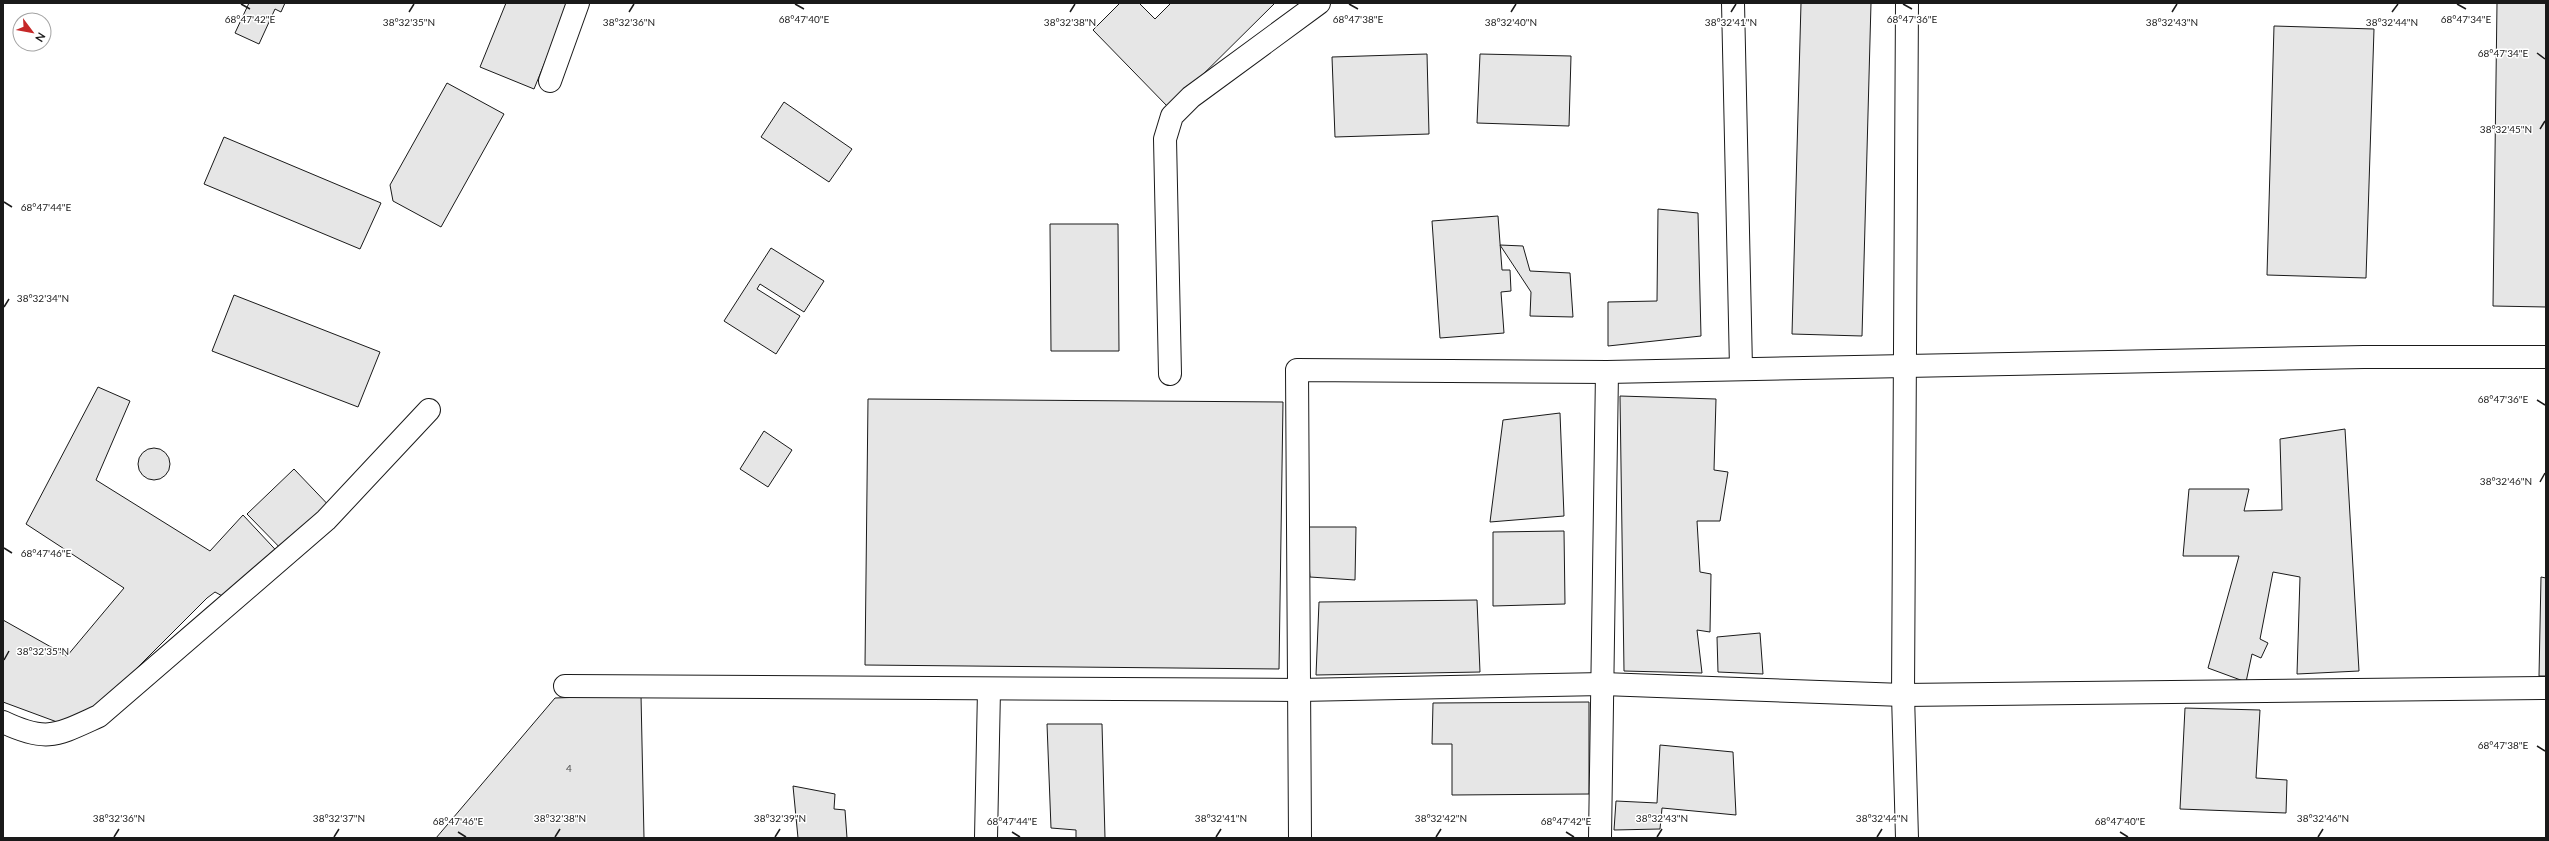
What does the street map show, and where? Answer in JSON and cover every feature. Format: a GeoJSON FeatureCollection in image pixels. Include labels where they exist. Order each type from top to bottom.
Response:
{"type":"FeatureCollection","features":[{"type":"Feature","properties":{"kind":"street"},"geometry":{"type":"LineString","coordinates":[[550,81],[578,3]]}},
{"type":"Feature","properties":{"kind":"street"},"geometry":{"type":"LineString","coordinates":[[1170,374],[1164,139],[1172,116],[1191,97],[1318,3]]}},
{"type":"Feature","properties":{"kind":"street"},"geometry":{"type":"LineString","coordinates":[[1733,3],[1741,368]]}},
{"type":"Feature","properties":{"kind":"street"},"geometry":{"type":"LineString","coordinates":[[1907,3],[1903,695],[1907,838]]}},
{"type":"Feature","properties":{"kind":"street"},"geometry":{"type":"LineString","coordinates":[[1300,838],[1297,370],[1607,372],[1741,368],[2364,357],[2546,357]]}},
{"type":"Feature","properties":{"kind":"street"},"geometry":{"type":"LineString","coordinates":[[1600,838],[1607,372]]}},
{"type":"Feature","properties":{"kind":"street"},"geometry":{"type":"LineString","coordinates":[[3,722],[26,733],[59,734],[99,716],[326,520],[429,410]]}},
{"type":"Feature","properties":{"kind":"street"},"geometry":{"type":"LineString","coordinates":[[565,686],[989,690],[1299,690],[1603,684],[1903,695],[2546,688]]}},
{"type":"Feature","properties":{"kind":"street"},"geometry":{"type":"LineString","coordinates":[[986,838],[989,690]]}},
{"type":"Feature","properties":{"kind":"building"},"geometry":{"type":"Polygon","coordinates":[[[249,3],[285,3],[281,12],[275,9],[259,44],[235,33],[249,3]]]}},
{"type":"Feature","properties":{"kind":"building"},"geometry":{"type":"Polygon","coordinates":[[[506,3],[569,3],[534,89],[480,67],[506,3]]]}},
{"type":"Feature","properties":{"kind":"building"},"geometry":{"type":"Polygon","coordinates":[[[1120,3],[1139,3],[1155,19],[1171,3],[1275,3],[1169,108],[1093,30],[1120,3]]]}},
{"type":"Feature","properties":{"kind":"building"},"geometry":{"type":"Polygon","coordinates":[[[1801,3],[1871,3],[1862,336],[1792,334],[1801,3]]]}},
{"type":"Feature","properties":{"kind":"building"},"geometry":{"type":"Polygon","coordinates":[[[2497,3],[2546,3],[2546,307],[2493,306],[2497,3]]]}},
{"type":"Feature","properties":{"kind":"building"},"geometry":{"type":"Polygon","coordinates":[[[2274,26],[2374,29],[2366,278],[2267,275],[2274,26]]]}},
{"type":"Feature","properties":{"kind":"building"},"geometry":{"type":"Polygon","coordinates":[[[1427,54],[1429,134],[1335,137],[1332,57],[1427,54]]]}},
{"type":"Feature","properties":{"kind":"building"},"geometry":{"type":"Polygon","coordinates":[[[1480,54],[1571,56],[1569,126],[1477,123],[1480,54]]]}},
{"type":"Feature","properties":{"kind":"building"},"geometry":{"type":"Polygon","coordinates":[[[447,83],[504,114],[441,227],[393,201],[390,185],[447,83]]]}},
{"type":"Feature","properties":{"kind":"building"},"geometry":{"type":"Polygon","coordinates":[[[784,102],[852,149],[829,182],[761,137],[784,102]]]}},
{"type":"Feature","properties":{"kind":"building"},"geometry":{"type":"Polygon","coordinates":[[[224,137],[381,203],[360,249],[204,184],[224,137]]]}},
{"type":"Feature","properties":{"kind":"building"},"geometry":{"type":"Polygon","coordinates":[[[1658,209],[1698,213],[1701,336],[1608,346],[1608,302],[1657,301],[1658,209]]]}},
{"type":"Feature","properties":{"kind":"building"},"geometry":{"type":"Polygon","coordinates":[[[1498,216],[1502,270],[1510,270],[1511,291],[1501,292],[1504,333],[1440,338],[1432,221],[1498,216]]]}},
{"type":"Feature","properties":{"kind":"building"},"geometry":{"type":"Polygon","coordinates":[[[1050,224],[1118,224],[1119,351],[1051,351],[1050,224]]]}},
{"type":"Feature","properties":{"kind":"building"},"geometry":{"type":"Polygon","coordinates":[[[1500,245],[1523,246],[1530,271],[1570,273],[1573,317],[1530,316],[1531,292],[1500,245]]]}},
{"type":"Feature","properties":{"kind":"building"},"geometry":{"type":"Polygon","coordinates":[[[771,248],[824,281],[804,312],[760,284],[757,289],[800,316],[776,354],[724,321],[771,248]]]}},
{"type":"Feature","properties":{"kind":"building"},"geometry":{"type":"Polygon","coordinates":[[[234,295],[380,352],[358,407],[212,351],[234,295]]]}},
{"type":"Feature","properties":{"kind":"building"},"geometry":{"type":"Polygon","coordinates":[[[98,387],[130,401],[96,480],[210,551],[243,515],[286,561],[235,603],[215,592],[207,598],[76,729],[3,702],[3,620],[67,656],[124,588],[26,524],[98,387]]]}},
{"type":"Feature","properties":{"kind":"building"},"geometry":{"type":"Polygon","coordinates":[[[1620,396],[1716,399],[1714,470],[1728,472],[1720,521],[1697,521],[1700,572],[1711,574],[1710,632],[1697,630],[1702,673],[1624,671],[1620,396]]]}},
{"type":"Feature","properties":{"kind":"building"},"geometry":{"type":"Polygon","coordinates":[[[868,399],[1283,402],[1279,669],[865,665],[868,399]]]}},
{"type":"Feature","properties":{"kind":"building"},"geometry":{"type":"Polygon","coordinates":[[[1560,413],[1564,516],[1490,522],[1503,420],[1560,413]]]}},
{"type":"Feature","properties":{"kind":"building"},"geometry":{"type":"Polygon","coordinates":[[[2345,429],[2359,671],[2297,674],[2300,577],[2273,572],[2260,639],[2268,643],[2261,658],[2252,654],[2246,682],[2208,668],[2239,556],[2183,556],[2189,489],[2249,489],[2244,511],[2282,510],[2280,439],[2345,429]]]}},
{"type":"Feature","properties":{"kind":"building"},"geometry":{"type":"Polygon","coordinates":[[[764,431],[792,450],[768,487],[740,469],[764,431]]]}},
{"type":"Feature","properties":{"kind":"building"},"geometry":{"type":"Polygon","coordinates":[[[151,448],[157,448],[166,452],[170,464],[166,476],[157,480],[151,480],[142,476],[138,467],[138,461],[142,452],[151,448]]]}},
{"type":"Feature","properties":{"kind":"building"},"geometry":{"type":"Polygon","coordinates":[[[294,469],[337,514],[291,559],[247,514],[294,469]]]}},
{"type":"Feature","properties":{"kind":"building"},"geometry":{"type":"Polygon","coordinates":[[[1306,527],[1356,527],[1355,580],[1310,577],[1306,527]]]}},
{"type":"Feature","properties":{"kind":"building"},"geometry":{"type":"Polygon","coordinates":[[[1564,531],[1565,604],[1493,606],[1493,532],[1564,531]]]}},
{"type":"Feature","properties":{"kind":"building"},"geometry":{"type":"Polygon","coordinates":[[[2541,577],[2546,578],[2546,676],[2539,676],[2541,577]]]}},
{"type":"Feature","properties":{"kind":"building"},"geometry":{"type":"Polygon","coordinates":[[[1477,600],[1480,672],[1316,675],[1319,602],[1477,600]]]}},
{"type":"Feature","properties":{"kind":"building"},"geometry":{"type":"Polygon","coordinates":[[[1760,633],[1763,674],[1718,672],[1717,637],[1760,633]]]}},
{"type":"Feature","properties":{"kind":"building"},"geometry":{"type":"Polygon","coordinates":[[[641,695],[644,838],[436,838],[555,698],[641,695]]]}},
{"type":"Feature","properties":{"kind":"building"},"geometry":{"type":"Polygon","coordinates":[[[1589,702],[1589,794],[1452,795],[1452,744],[1432,744],[1433,703],[1589,702]]]}},
{"type":"Feature","properties":{"kind":"building"},"geometry":{"type":"Polygon","coordinates":[[[2185,708],[2260,710],[2256,778],[2287,780],[2286,813],[2180,809],[2185,708]]]}},
{"type":"Feature","properties":{"kind":"building"},"geometry":{"type":"Polygon","coordinates":[[[1047,724],[1102,724],[1105,838],[1076,838],[1076,830],[1051,828],[1047,724]]]}},
{"type":"Feature","properties":{"kind":"building"},"geometry":{"type":"Polygon","coordinates":[[[1660,745],[1733,752],[1736,815],[1662,808],[1660,829],[1614,830],[1616,801],[1657,803],[1660,745]]]}},
{"type":"Feature","properties":{"kind":"building"},"geometry":{"type":"Polygon","coordinates":[[[793,786],[835,794],[834,809],[845,810],[847,838],[798,838],[793,786]]]}}]}
